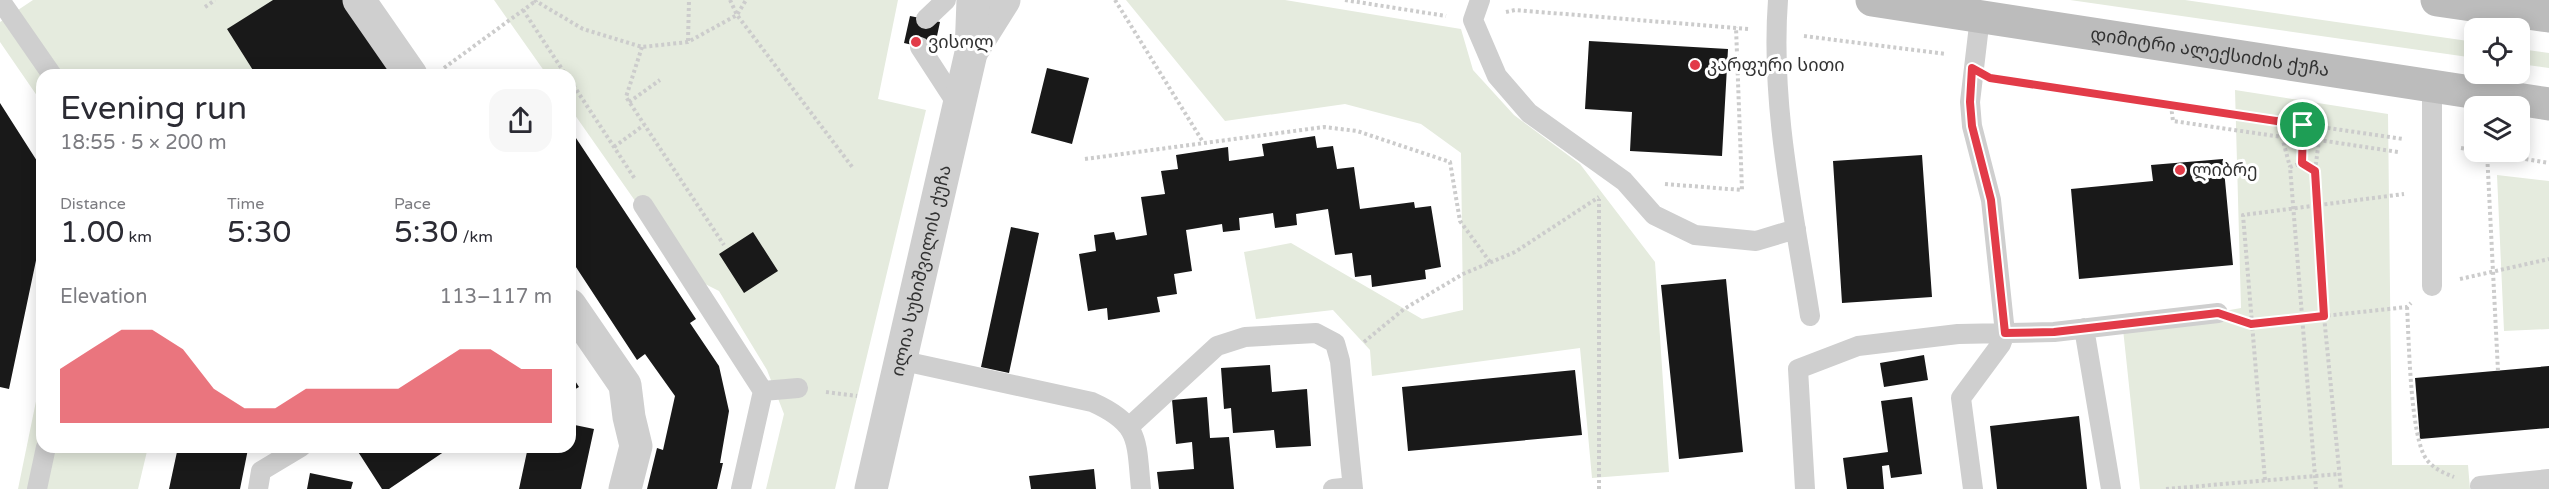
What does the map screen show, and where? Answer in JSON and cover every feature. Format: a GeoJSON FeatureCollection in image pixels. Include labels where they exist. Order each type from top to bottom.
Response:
{"type":"FeatureCollection","features":[{"type":"Feature","properties":{"kind":"main road","name":"დიმიტრი ალექსიძის ქუჩა"},"geometry":{"type":"LineString","coordinates":[[1872,0],[2549,104]]}},
{"type":"Feature","properties":{"kind":"main road"},"geometry":{"type":"LineString","coordinates":[[2437,0],[2549,16]]}},
{"type":"Feature","properties":{"kind":"street"},"geometry":{"type":"LineString","coordinates":[[359,0],[407,69]]}},
{"type":"Feature","properties":{"kind":"street","name":"ილია სუხიშვილის ქუჩა"},"geometry":{"type":"LineString","coordinates":[[871,489],[971,53],[974,0]]}},
{"type":"Feature","properties":{"kind":"street","name":"ილია სუხიშვილის ქუჩა"},"geometry":{"type":"LineString","coordinates":[[971,53],[1004,0]]}},
{"type":"Feature","properties":{"kind":"street"},"geometry":{"type":"LineString","coordinates":[[576,315],[625,385],[636,446],[625,489]]}},
{"type":"Feature","properties":{"kind":"lane"},"geometry":{"type":"LineString","coordinates":[[0,0],[48,69]]}},
{"type":"Feature","properties":{"kind":"lane"},"geometry":{"type":"LineString","coordinates":[[926,19],[946,0]]}},
{"type":"Feature","properties":{"kind":"lane"},"geometry":{"type":"LineString","coordinates":[[1480,0],[1473,20],[1497,76],[1529,113],[1624,181],[1654,215],[1695,235],[1756,241],[1796,229]]}},
{"type":"Feature","properties":{"kind":"lane"},"geometry":{"type":"LineString","coordinates":[[1778,0],[1775,32],[1781,127],[1810,316]]}},
{"type":"Feature","properties":{"kind":"lane"},"geometry":{"type":"LineString","coordinates":[[1973,489],[1961,398],[2001,344],[2005,333],[1991,200],[1972,126],[1970,102],[1972,68],[1980,17]]}},
{"type":"Feature","properties":{"kind":"lane"},"geometry":{"type":"LineString","coordinates":[[920,47],[959,107]]}},
{"type":"Feature","properties":{"kind":"lane"},"geometry":{"type":"LineString","coordinates":[[2432,86],[2432,286]]}},
{"type":"Feature","properties":{"kind":"lane"},"geometry":{"type":"LineString","coordinates":[[643,205],[763,391],[741,489]]}},
{"type":"Feature","properties":{"kind":"lane"},"geometry":{"type":"LineString","coordinates":[[1805,489],[1798,369],[1858,346],[1958,334],[2054,332],[2218,313]]}},
{"type":"Feature","properties":{"kind":"lane"},"geometry":{"type":"LineString","coordinates":[[2084,328],[2111,489]]}},
{"type":"Feature","properties":{"kind":"lane"},"geometry":{"type":"LineString","coordinates":[[1130,426],[1217,346],[1245,337],[1316,333],[1335,343],[1340,361],[1346,488]]}},
{"type":"Feature","properties":{"kind":"lane"},"geometry":{"type":"LineString","coordinates":[[899,360],[1092,402],[1113,411],[1130,426],[1137,451],[1141,489]]}},
{"type":"Feature","properties":{"kind":"lane"},"geometry":{"type":"LineString","coordinates":[[763,391],[798,388]]}},
{"type":"Feature","properties":{"kind":"lane"},"geometry":{"type":"LineString","coordinates":[[37,489],[45,453]]}},
{"type":"Feature","properties":{"kind":"lane"},"geometry":{"type":"LineString","coordinates":[[258,489],[261,471],[291,453]]}},
{"type":"Feature","properties":{"kind":"lane"},"geometry":{"type":"LineString","coordinates":[[2480,486],[2506,486],[2549,479]]}},
{"type":"Feature","properties":{"kind":"path"},"geometry":{"type":"LineString","coordinates":[[205,7],[215,0]]}},
{"type":"Feature","properties":{"kind":"path"},"geometry":{"type":"LineString","coordinates":[[442,69],[536,0],[583,29],[642,47],[688,42],[737,15],[746,0]]}},
{"type":"Feature","properties":{"kind":"path"},"geometry":{"type":"LineString","coordinates":[[688,42],[690,0]]}},
{"type":"Feature","properties":{"kind":"path"},"geometry":{"type":"LineString","coordinates":[[730,0],[737,15],[853,168]]}},
{"type":"Feature","properties":{"kind":"path"},"geometry":{"type":"LineString","coordinates":[[1114,0],[1203,142]]}},
{"type":"Feature","properties":{"kind":"path"},"geometry":{"type":"LineString","coordinates":[[1345,0],[1473,20],[1515,10],[1736,27],[1947,54],[1990,78],[2464,148]]}},
{"type":"Feature","properties":{"kind":"path"},"geometry":{"type":"LineString","coordinates":[[523,10],[562,69]]}},
{"type":"Feature","properties":{"kind":"path"},"geometry":{"type":"LineString","coordinates":[[1340,361],[1404,309],[1463,274],[1515,252],[1624,181],[1743,190],[1736,27]]}},
{"type":"Feature","properties":{"kind":"path"},"geometry":{"type":"LineString","coordinates":[[642,47],[626,97],[724,245]]}},
{"type":"Feature","properties":{"kind":"path"},"geometry":{"type":"LineString","coordinates":[[2302,163],[2303,125],[2311,68]]}},
{"type":"Feature","properties":{"kind":"path"},"geometry":{"type":"LineString","coordinates":[[629,102],[660,80]]}},
{"type":"Feature","properties":{"kind":"path"},"geometry":{"type":"LineString","coordinates":[[576,89],[637,182],[643,205]]}},
{"type":"Feature","properties":{"kind":"path"},"geometry":{"type":"LineString","coordinates":[[2171,105],[2174,121],[2282,137],[2290,167],[2294,208],[2316,489]]}},
{"type":"Feature","properties":{"kind":"path"},"geometry":{"type":"LineString","coordinates":[[614,147],[644,125]]}},
{"type":"Feature","properties":{"kind":"path"},"geometry":{"type":"LineString","coordinates":[[1085,159],[1324,127],[1358,131],[1450,162],[1460,221],[1490,262]]}},
{"type":"Feature","properties":{"kind":"path"},"geometry":{"type":"LineString","coordinates":[[2340,489],[2324,316],[2315,171],[2319,140],[2398,152]]}},
{"type":"Feature","properties":{"kind":"path"},"geometry":{"type":"LineString","coordinates":[[2530,160],[2549,163]]}},
{"type":"Feature","properties":{"kind":"path"},"geometry":{"type":"LineString","coordinates":[[2486,162],[2498,371]]}},
{"type":"Feature","properties":{"kind":"path"},"geometry":{"type":"LineString","coordinates":[[2290,167],[2302,163]]}},
{"type":"Feature","properties":{"kind":"path"},"geometry":{"type":"LineString","coordinates":[[2302,163],[2315,171]]}},
{"type":"Feature","properties":{"kind":"path"},"geometry":{"type":"LineString","coordinates":[[2265,480],[2243,216],[2432,190]]}},
{"type":"Feature","properties":{"kind":"path"},"geometry":{"type":"LineString","coordinates":[[1599,197],[1599,489]]}},
{"type":"Feature","properties":{"kind":"path"},"geometry":{"type":"LineString","coordinates":[[2218,313],[2251,324],[2406,308],[2432,286],[2492,270],[2549,259]]}},
{"type":"Feature","properties":{"kind":"path"},"geometry":{"type":"LineString","coordinates":[[2406,308],[2416,436],[2425,459],[2438,470],[2480,486]]}},
{"type":"Feature","properties":{"kind":"path"},"geometry":{"type":"LineString","coordinates":[[2166,489],[2339,474]]}},
{"type":"Feature","properties":{"kind":"shaded area"},"geometry":{"type":"Polygon","coordinates":[[[33,0],[348,0],[395,69],[36,69],[36,94],[0,42],[0,22],[33,0]]]}},
{"type":"Feature","properties":{"kind":"shaded area"},"geometry":{"type":"Polygon","coordinates":[[[494,0],[898,0],[878,99],[926,110],[835,489],[766,489],[784,414],[767,370],[719,291],[687,275],[576,117],[576,69],[543,69],[494,0]]]}},
{"type":"Feature","properties":{"kind":"shaded area"},"geometry":{"type":"Polygon","coordinates":[[[1126,0],[1285,0],[1461,29],[1473,70],[1514,115],[1580,164],[1655,262],[1669,472],[1592,478],[1580,348],[1372,376],[1370,350],[1333,310],[1256,319],[1244,252],[1291,243],[1422,319],[1463,310],[1461,153],[1421,124],[1345,104],[1225,121],[1126,0]]]}},
{"type":"Feature","properties":{"kind":"shaded area"},"geometry":{"type":"Polygon","coordinates":[[[2070,0],[2185,0],[2464,40],[2464,56],[2070,0]]]}},
{"type":"Feature","properties":{"kind":"shaded area"},"geometry":{"type":"Polygon","coordinates":[[[2530,50],[2549,53],[2549,68],[2530,65],[2530,50]]]}},
{"type":"Feature","properties":{"kind":"shaded area"},"geometry":{"type":"Polygon","coordinates":[[[2235,90],[2388,114],[2392,465],[2468,465],[2470,489],[2140,489],[2123,329],[2241,308],[2235,90]]]}},
{"type":"Feature","properties":{"kind":"shaded area"},"geometry":{"type":"Polygon","coordinates":[[[2497,175],[2549,181],[2549,329],[2504,331],[2497,175]]]}},
{"type":"Feature","properties":{"kind":"shaded area"},"geometry":{"type":"Polygon","coordinates":[[[36,401],[36,453],[147,453],[138,489],[18,489],[36,401]]]}},
{"type":"Feature","properties":{"kind":"building"},"geometry":{"type":"Polygon","coordinates":[[[273,0],[347,0],[390,68],[252,69],[227,29],[273,0]]]}},
{"type":"Feature","properties":{"kind":"building"},"geometry":{"type":"Polygon","coordinates":[[[910,16],[940,22],[934,50],[904,43],[910,16]]]}},
{"type":"Feature","properties":{"kind":"building"},"geometry":{"type":"Polygon","coordinates":[[[1589,41],[1728,49],[1722,156],[1630,151],[1632,112],[1585,109],[1589,41]]]}},
{"type":"Feature","properties":{"kind":"building"},"geometry":{"type":"Polygon","coordinates":[[[1047,68],[1089,78],[1072,144],[1031,133],[1047,68]]]}},
{"type":"Feature","properties":{"kind":"building"},"geometry":{"type":"Polygon","coordinates":[[[0,103],[36,159],[36,261],[9,389],[0,387],[0,103]]]}},
{"type":"Feature","properties":{"kind":"building"},"geometry":{"type":"Polygon","coordinates":[[[1315,136],[1317,148],[1333,146],[1337,169],[1354,167],[1360,209],[1414,202],[1415,208],[1431,206],[1441,267],[1425,270],[1426,279],[1372,287],[1371,275],[1355,277],[1352,253],[1335,255],[1328,209],[1296,214],[1297,225],[1275,228],[1273,213],[1239,218],[1240,230],[1223,232],[1222,224],[1186,230],[1192,271],[1174,274],[1177,294],[1157,297],[1160,312],[1108,320],[1107,308],[1088,311],[1079,254],[1096,251],[1094,235],[1114,232],[1116,240],[1147,235],[1141,197],[1165,194],[1161,171],[1178,169],[1176,155],[1228,147],[1229,161],[1264,156],[1262,144],[1315,136]]]}},
{"type":"Feature","properties":{"kind":"building"},"geometry":{"type":"Polygon","coordinates":[[[576,138],[696,319],[690,323],[719,366],[729,411],[720,463],[723,463],[717,489],[647,489],[657,448],[663,450],[675,396],[645,354],[637,360],[576,267],[576,138]]]}},
{"type":"Feature","properties":{"kind":"building"},"geometry":{"type":"Polygon","coordinates":[[[1922,155],[1932,297],[1842,303],[1833,161],[1922,155]]]}},
{"type":"Feature","properties":{"kind":"building"},"geometry":{"type":"Polygon","coordinates":[[[2223,159],[2233,265],[2079,279],[2071,189],[2153,181],[2151,165],[2223,159]]]}},
{"type":"Feature","properties":{"kind":"building"},"geometry":{"type":"Polygon","coordinates":[[[1011,227],[1039,233],[1009,373],[981,367],[1011,227]]]}},
{"type":"Feature","properties":{"kind":"building"},"geometry":{"type":"Polygon","coordinates":[[[753,232],[778,271],[744,293],[719,254],[753,232]]]}},
{"type":"Feature","properties":{"kind":"building"},"geometry":{"type":"Polygon","coordinates":[[[1726,279],[1743,452],[1679,459],[1661,285],[1726,279]]]}},
{"type":"Feature","properties":{"kind":"building"},"geometry":{"type":"Polygon","coordinates":[[[1924,355],[1928,380],[1884,387],[1880,363],[1924,355]]]}},
{"type":"Feature","properties":{"kind":"building"},"geometry":{"type":"Polygon","coordinates":[[[1270,365],[1272,392],[1307,389],[1311,446],[1276,448],[1274,430],[1233,433],[1231,408],[1224,409],[1221,368],[1270,365]]]}},
{"type":"Feature","properties":{"kind":"building"},"geometry":{"type":"Polygon","coordinates":[[[2549,366],[2549,428],[2420,439],[2415,378],[2549,366]]]}},
{"type":"Feature","properties":{"kind":"building"},"geometry":{"type":"Polygon","coordinates":[[[1575,370],[1582,435],[1408,451],[1402,387],[1575,370]]]}},
{"type":"Feature","properties":{"kind":"building"},"geometry":{"type":"Polygon","coordinates":[[[1207,397],[1210,438],[1229,437],[1234,489],[1159,489],[1157,472],[1194,469],[1192,442],[1176,444],[1172,400],[1207,397]]]}},
{"type":"Feature","properties":{"kind":"building"},"geometry":{"type":"Polygon","coordinates":[[[1912,397],[1922,474],[1891,478],[1889,465],[1882,466],[1884,489],[1847,489],[1843,458],[1888,452],[1881,401],[1912,397]]]}},
{"type":"Feature","properties":{"kind":"building"},"geometry":{"type":"Polygon","coordinates":[[[2079,416],[2087,489],[1997,489],[1990,426],[2079,416]]]}},
{"type":"Feature","properties":{"kind":"building"},"geometry":{"type":"Polygon","coordinates":[[[576,425],[594,429],[581,489],[519,489],[527,453],[576,453],[576,425]]]}},
{"type":"Feature","properties":{"kind":"building"},"geometry":{"type":"Polygon","coordinates":[[[177,453],[247,453],[240,489],[169,489],[177,453]]]}},
{"type":"Feature","properties":{"kind":"building"},"geometry":{"type":"Polygon","coordinates":[[[359,453],[442,453],[389,489],[382,489],[359,453]]]}},
{"type":"Feature","properties":{"kind":"building"},"geometry":{"type":"Polygon","coordinates":[[[1094,469],[1096,489],[1031,489],[1029,476],[1094,469]]]}},
{"type":"Feature","properties":{"kind":"building"},"geometry":{"type":"Polygon","coordinates":[[[310,473],[353,482],[351,489],[307,489],[310,473]]]}},
{"type":"Feature","properties":{"kind":"place","name":"ვისოლ"},"geometry":{"type":"Point","coordinates":[916,42]}},
{"type":"Feature","properties":{"kind":"place","name":"კარფური სითი"},"geometry":{"type":"Point","coordinates":[1695,65]}},
{"type":"Feature","properties":{"kind":"place","name":"ლიბრე"},"geometry":{"type":"Point","coordinates":[2180,170]}},
{"type":"Feature","properties":{"kind":"route"},"geometry":{"type":"LineString","coordinates":[[1972,68],[1990,78],[2303,125],[2302,163],[2315,171],[2324,316],[2251,324],[2218,313],[2054,332],[2005,333],[1991,200],[1972,126],[1970,102],[1972,68]]}}]}
